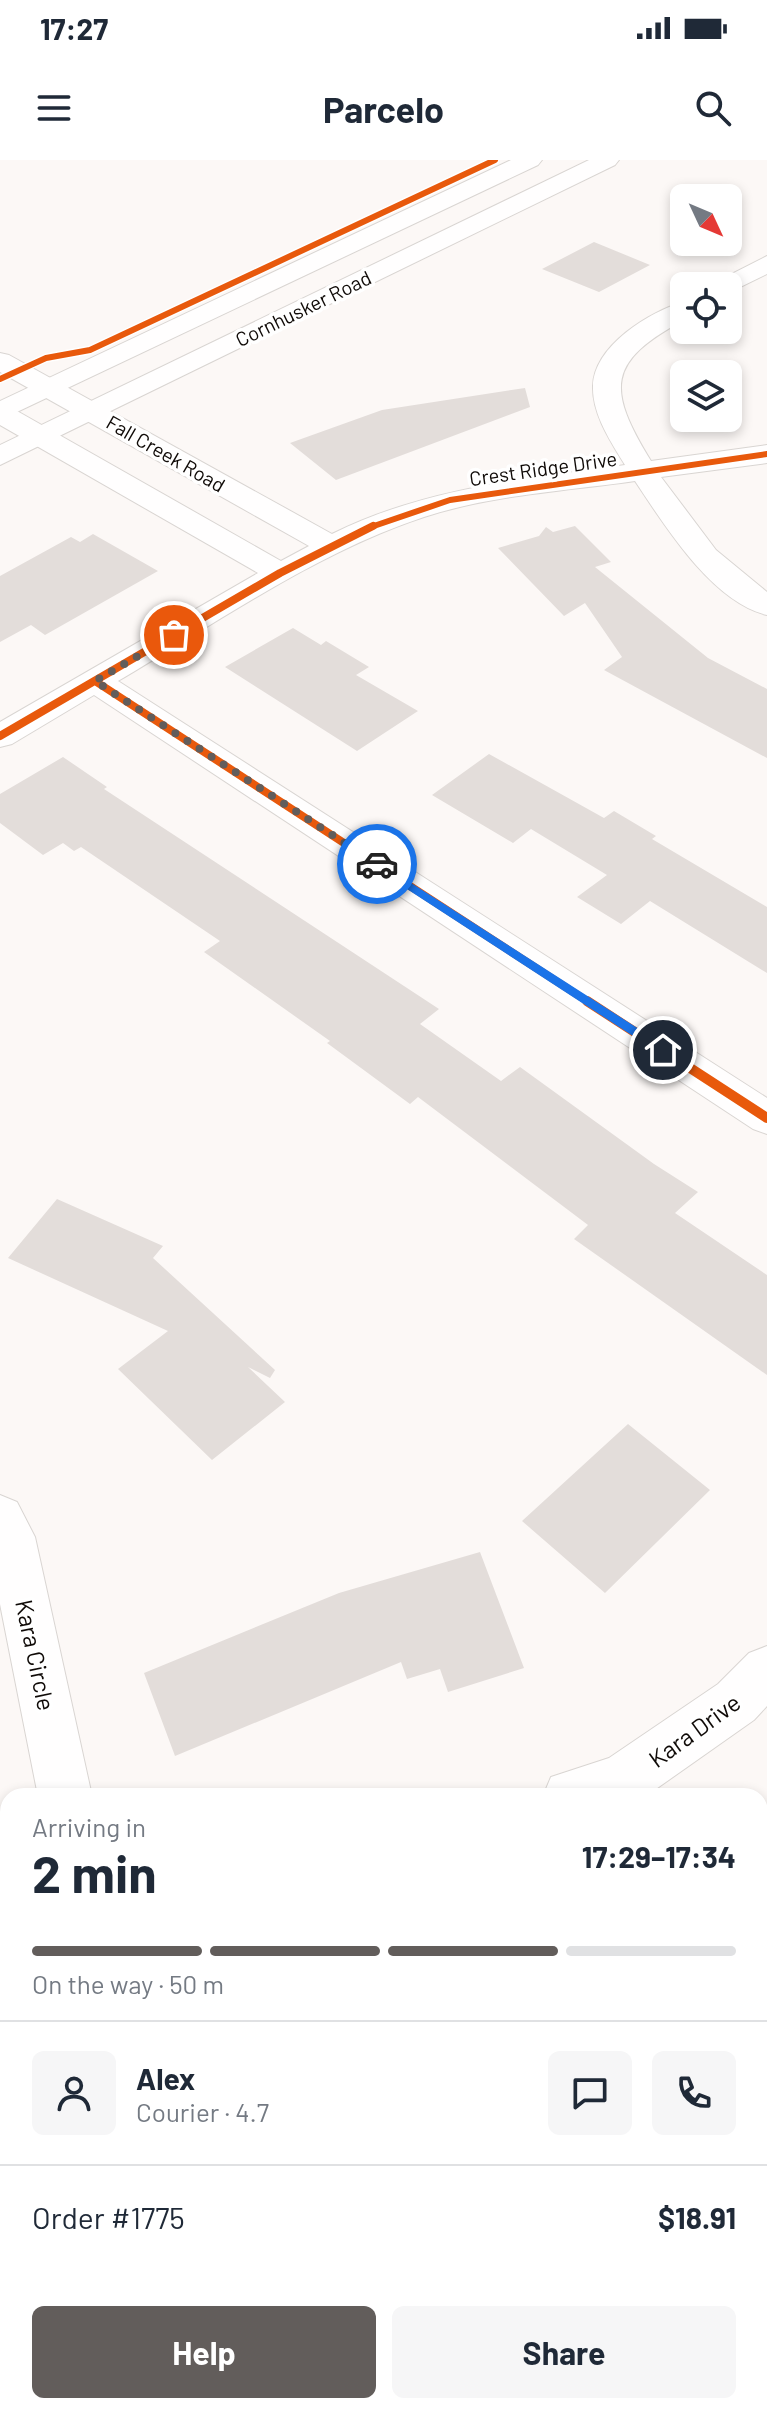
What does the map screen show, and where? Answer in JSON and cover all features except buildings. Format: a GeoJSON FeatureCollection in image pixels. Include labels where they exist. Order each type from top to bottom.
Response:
{"type":"FeatureCollection","features":[{"type":"Feature","properties":{"kind":"street","name":"Cornhusker Road"},"geometry":{"type":"LineString","coordinates":[[0,412],[530,160]]}},
{"type":"Feature","properties":{"kind":"street","name":"Cornhusker Road"},"geometry":{"type":"LineString","coordinates":[[0,456],[607,160]]}},
{"type":"Feature","properties":{"kind":"street"},"geometry":{"type":"LineString","coordinates":[[742,278],[767,264]]}},
{"type":"Feature","properties":{"kind":"street"},"geometry":{"type":"LineString","coordinates":[[670,318],[631,342],[614,362],[606,382],[607,406],[645,472],[707,559],[767,606]]}},
{"type":"Feature","properties":{"kind":"street","name":"Fall Creek Road"},"geometry":{"type":"LineString","coordinates":[[0,361],[331,546]]}},
{"type":"Feature","properties":{"kind":"street","name":"Fall Creek Road"},"geometry":{"type":"LineString","coordinates":[[0,412],[280,573]]}},
{"type":"Feature","properties":{"kind":"street","name":"Crest Ridge Drive"},"geometry":{"type":"LineString","coordinates":[[0,736],[280,573],[370,527],[450,500],[767,454]]}},
{"type":"Feature","properties":{"kind":"street"},"geometry":{"type":"LineString","coordinates":[[95,681],[767,1118]]}},
{"type":"Feature","properties":{"kind":"street","name":"Kara Circle"},"geometry":{"type":"LineString","coordinates":[[0,1517],[11,1537],[63,1788]]}},
{"type":"Feature","properties":{"kind":"street","name":"Kara Drive"},"geometry":{"type":"LineString","coordinates":[[598,1788],[622,1781],[736,1702],[767,1670]]}},
{"type":"Feature","properties":{"kind":"cycle path"},"geometry":{"type":"LineString","coordinates":[[0,379],[46,358],[90,350],[495,160]]}},
{"type":"Feature","properties":{"kind":"cycle path"},"geometry":{"type":"LineString","coordinates":[[0,736],[280,573],[370,527],[413,511],[450,500],[543,485],[767,454]]}},
{"type":"Feature","properties":{"kind":"cycle path"},"geometry":{"type":"LineString","coordinates":[[95,681],[767,1118]]}},
{"type":"Feature","properties":{"kind":"way so far"},"geometry":{"type":"LineString","coordinates":[[174,635],[95,681],[377,864]]}},
{"type":"Feature","properties":{"kind":"route"},"geometry":{"type":"LineString","coordinates":[[377,864],[663,1050]]}}]}
